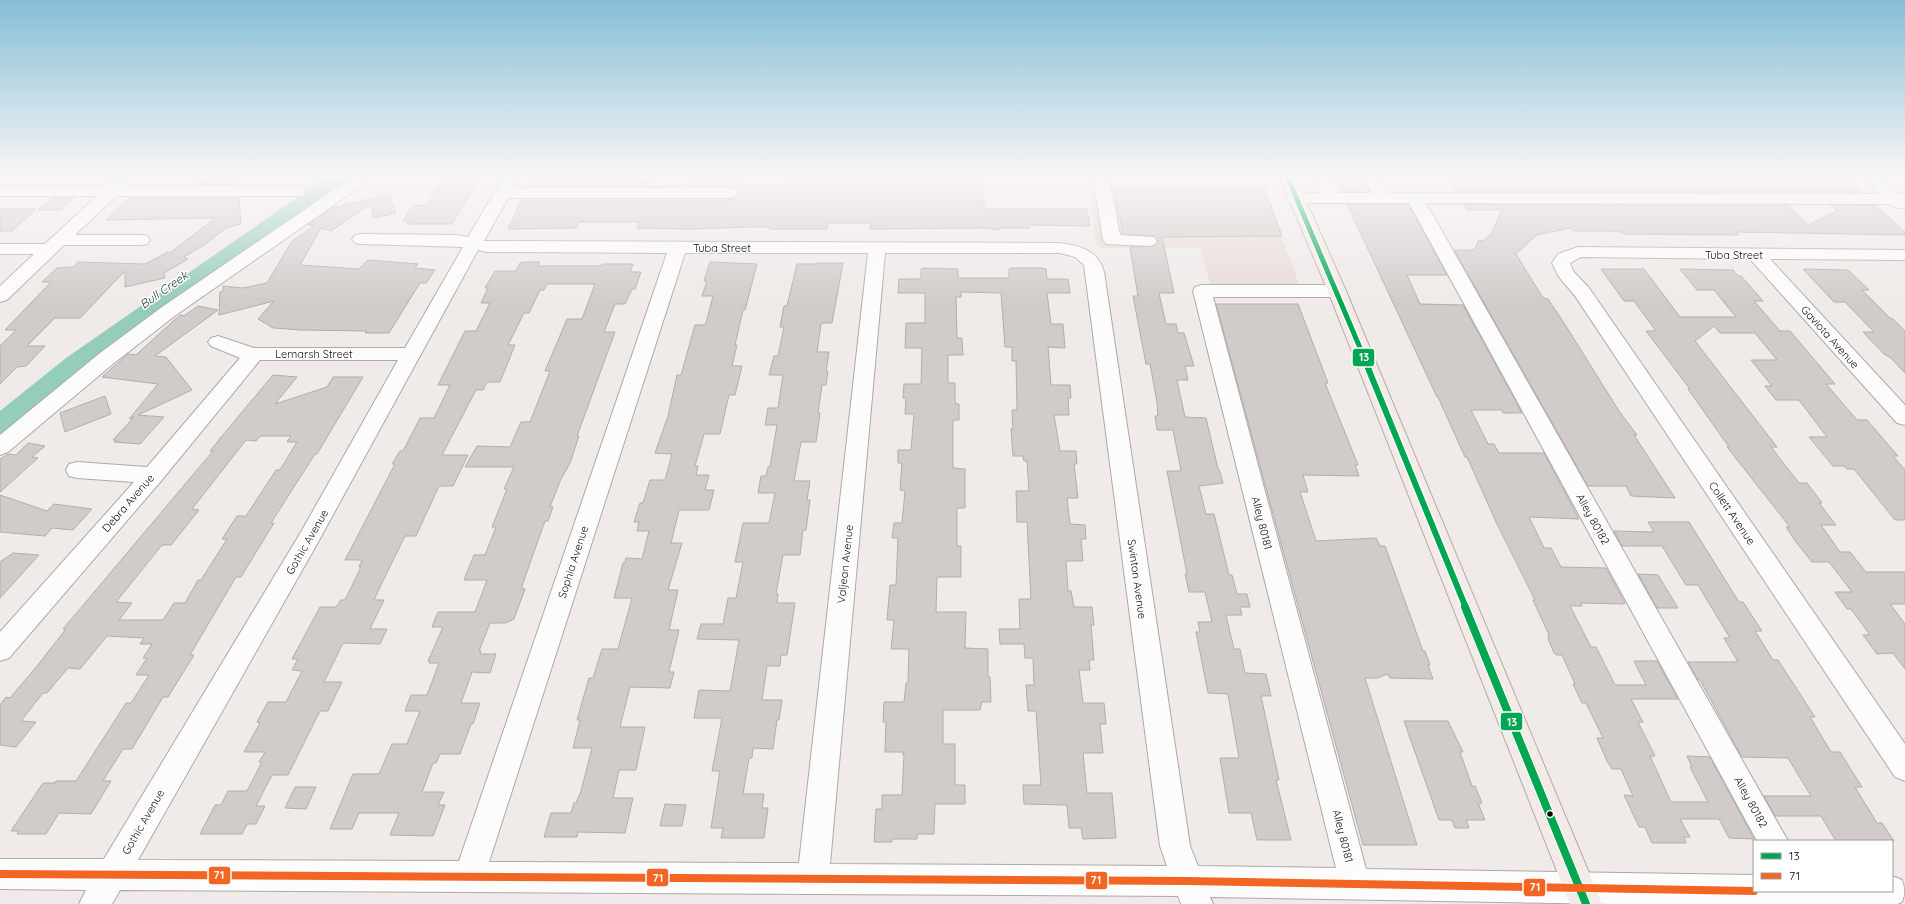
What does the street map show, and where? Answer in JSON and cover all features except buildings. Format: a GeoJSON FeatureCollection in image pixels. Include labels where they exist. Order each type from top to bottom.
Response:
{"type":"FeatureCollection","features":[{"type":"Feature","properties":{"kind":"main road"},"geometry":{"type":"LineString","coordinates":[[1304,218],[1337,292],[1583,896]]}},
{"type":"Feature","properties":{"kind":"street"},"geometry":{"type":"LineString","coordinates":[[0,296],[83,218]]}},
{"type":"Feature","properties":{"kind":"street"},"geometry":{"type":"LineString","coordinates":[[0,447],[107,358],[169,311],[304,218]]}},
{"type":"Feature","properties":{"kind":"street","name":"Gothic Avenue"},"geometry":{"type":"LineString","coordinates":[[95,904],[309,538],[488,218]]}},
{"type":"Feature","properties":{"kind":"street"},"geometry":{"type":"LineString","coordinates":[[1108,218],[1112,240],[1148,241]]}},
{"type":"Feature","properties":{"kind":"street","name":"Alley 80182"},"geometry":{"type":"LineString","coordinates":[[1426,218],[1772,840]]}},
{"type":"Feature","properties":{"kind":"street"},"geometry":{"type":"LineString","coordinates":[[0,249],[55,244],[141,240]]}},
{"type":"Feature","properties":{"kind":"street","name":"Tuba Street"},"geometry":{"type":"LineString","coordinates":[[361,240],[457,240],[486,247],[1060,248],[1084,254]]}},
{"type":"Feature","properties":{"kind":"street","name":"Sophia Avenue"},"geometry":{"type":"LineString","coordinates":[[469,877],[678,247]]}},
{"type":"Feature","properties":{"kind":"street","name":"Valjean Avenue"},"geometry":{"type":"LineString","coordinates":[[813,879],[877,248]]}},
{"type":"Feature","properties":{"kind":"street","name":"Tuba Street"},"geometry":{"type":"LineString","coordinates":[[1564,258],[1578,252],[1618,254],[1905,255]]}},
{"type":"Feature","properties":{"kind":"street","name":"Swinton Avenue"},"geometry":{"type":"LineString","coordinates":[[1084,254],[1093,264],[1095,272],[1095,281],[1175,846],[1192,892]]}},
{"type":"Feature","properties":{"kind":"street","name":"Gaviota Avenue"},"geometry":{"type":"LineString","coordinates":[[1756,255],[1905,418]]}},
{"type":"Feature","properties":{"kind":"street","name":"Collett Avenue"},"geometry":{"type":"LineString","coordinates":[[1564,258],[1561,263],[1565,273],[1582,292],[1905,768]]}},
{"type":"Feature","properties":{"kind":"street","name":"Alley 80181"},"geometry":{"type":"LineString","coordinates":[[1337,292],[1202,291],[1373,891]]}},
{"type":"Feature","properties":{"kind":"street","name":"Lemarsh Street"},"geometry":{"type":"LineString","coordinates":[[218,342],[242,352],[254,354],[413,354]]}},
{"type":"Feature","properties":{"kind":"street","name":"Debra Avenue"},"geometry":{"type":"LineString","coordinates":[[1,648],[153,475],[254,354]]}},
{"type":"Feature","properties":{"kind":"street"},"geometry":{"type":"LineString","coordinates":[[77,470],[153,475]]}},
{"type":"Feature","properties":{"kind":"street"},"geometry":{"type":"LineString","coordinates":[[0,874],[813,879],[1192,892],[1373,891],[1583,896],[1753,891]]}},
{"type":"Feature","properties":{"kind":"street"},"geometry":{"type":"LineString","coordinates":[[1893,891],[1905,891]]}},
{"type":"Feature","properties":{"kind":"street"},"geometry":{"type":"LineString","coordinates":[[1776,892],[1803,896],[1873,892]]}},
{"type":"Feature","properties":{"kind":"shaded area"},"geometry":{"type":"Polygon","coordinates":[[[1092,218],[1275,218],[1300,287],[1211,286],[1200,248],[1102,248],[1096,244],[1092,218]]]}},
{"type":"Feature","properties":{"kind":"water","name":"Bull Creek"},"geometry":{"type":"Polygon","coordinates":[[[267,218],[301,218],[0,443],[0,411],[66,358],[267,218]]]}},
{"type":"Feature","properties":{"kind":"transit line","name":"13"},"geometry":{"type":"LineString","coordinates":[[1305,218],[1337,291],[1586,904]]}},
{"type":"Feature","properties":{"kind":"transit line","name":"71"},"geometry":{"type":"LineString","coordinates":[[0,874],[1187,881],[1753,891]]}}]}
